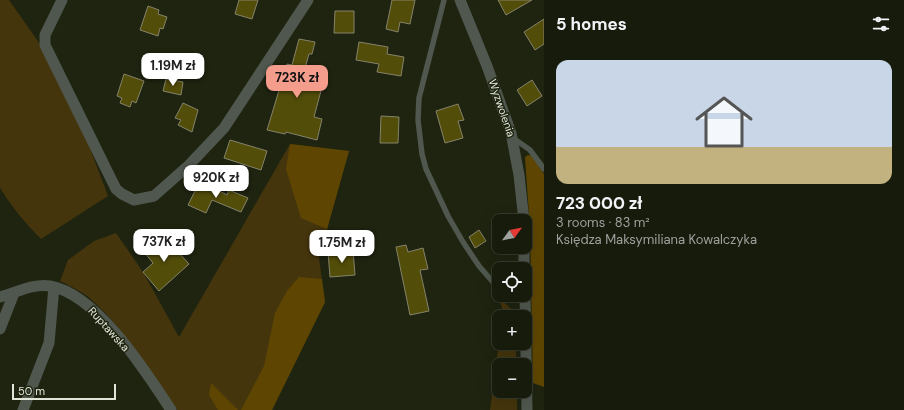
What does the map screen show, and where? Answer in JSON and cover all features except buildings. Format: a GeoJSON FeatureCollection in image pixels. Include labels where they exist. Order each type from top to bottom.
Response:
{"type":"FeatureCollection","features":[{"type":"Feature","properties":{"kind":"street"},"geometry":{"type":"LineString","coordinates":[[62,0],[45,35],[45,45],[116,189],[134,200],[154,196],[189,165],[224,128],[308,0]]}},
{"type":"Feature","properties":{"kind":"street","name":"Wyzwolenia"},"geometry":{"type":"LineString","coordinates":[[460,0],[502,105],[513,138],[523,214]]}},
{"type":"Feature","properties":{"kind":"street","name":"Ruptawska"},"geometry":{"type":"LineString","coordinates":[[0,297],[29,288],[45,286],[54,287],[68,292],[83,301],[100,316],[118,336],[171,410]]}},
{"type":"Feature","properties":{"kind":"street"},"geometry":{"type":"LineString","coordinates":[[23,410],[49,343],[54,287]]}},
{"type":"Feature","properties":{"kind":"street"},"geometry":{"type":"LineString","coordinates":[[0,329],[14,293]]}},
{"type":"Feature","properties":{"kind":"street"},"geometry":{"type":"LineString","coordinates":[[525,302],[527,410]]}},
{"type":"Feature","properties":{"kind":"lane"},"geometry":{"type":"LineString","coordinates":[[444,0],[419,98],[419,128],[422,154],[426,169],[448,216],[479,266],[492,281]]}},
{"type":"Feature","properties":{"kind":"lane"},"geometry":{"type":"LineString","coordinates":[[513,138],[530,150],[544,169]]}},
{"type":"Feature","properties":{"kind":"shaded area"},"geometry":{"type":"Polygon","coordinates":[[[0,0],[9,0],[42,47],[88,143],[108,196],[41,239],[19,215],[0,188],[0,0]]]}},
{"type":"Feature","properties":{"kind":"shaded area"},"geometry":{"type":"Polygon","coordinates":[[[290,144],[349,151],[319,258],[325,302],[272,410],[177,410],[140,357],[105,313],[87,296],[60,281],[68,260],[94,241],[116,233],[143,272],[179,337],[290,144]]]}},
{"type":"Feature","properties":{"kind":"shaded area"},"geometry":{"type":"Polygon","coordinates":[[[290,144],[349,151],[327,229],[301,218],[286,169],[290,144]]]}},
{"type":"Feature","properties":{"kind":"shaded area"},"geometry":{"type":"Polygon","coordinates":[[[528,155],[532,156],[544,174],[544,387],[533,383],[532,262],[531,262],[530,254],[532,254],[532,214],[529,214],[525,157],[528,155]]]}},
{"type":"Feature","properties":{"kind":"shaded area"},"geometry":{"type":"Polygon","coordinates":[[[299,277],[322,279],[325,302],[272,410],[241,410],[264,366],[275,313],[287,291],[299,277]]]}},
{"type":"Feature","properties":{"kind":"shaded area"},"geometry":{"type":"Polygon","coordinates":[[[500,302],[504,302],[513,310],[503,310],[500,302]]]}},
{"type":"Feature","properties":{"kind":"shaded area"},"geometry":{"type":"Polygon","coordinates":[[[498,350],[516,350],[516,358],[497,358],[498,350]]]}},
{"type":"Feature","properties":{"kind":"shaded area"},"geometry":{"type":"Polygon","coordinates":[[[211,383],[238,410],[218,410],[209,395],[211,383]]]}},
{"type":"Feature","properties":{"kind":"shaded area"},"geometry":{"type":"Polygon","coordinates":[[[492,395],[492,398],[517,398],[517,410],[490,410],[492,395]]]}}]}
